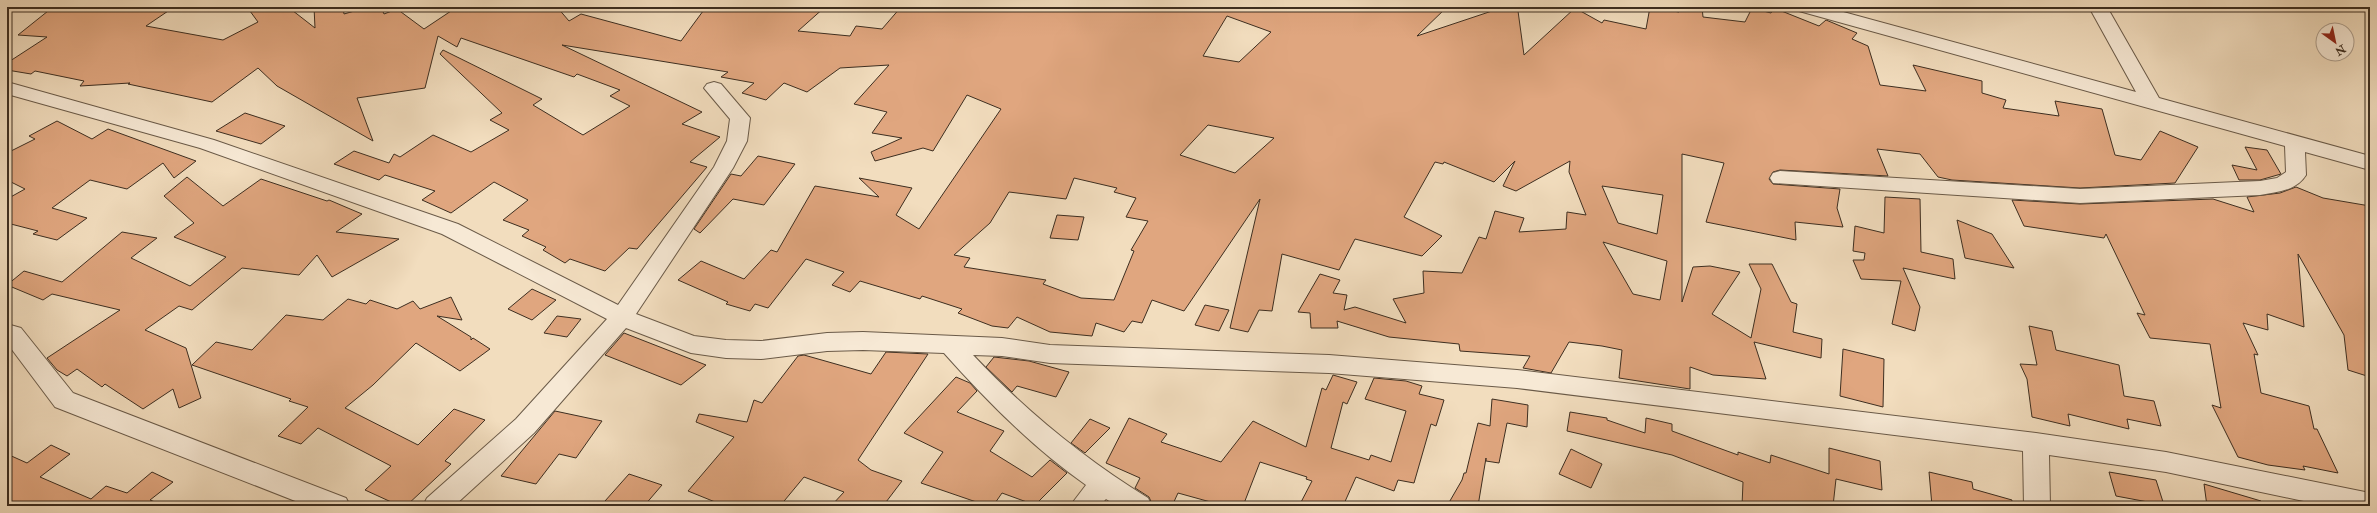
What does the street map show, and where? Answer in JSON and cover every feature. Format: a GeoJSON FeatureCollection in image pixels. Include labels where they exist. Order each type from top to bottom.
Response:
{"type":"FeatureCollection","features":[{"type":"Feature","properties":{"kind":"street"},"geometry":{"type":"LineString","coordinates":[[1805,7],[2370,163]]}},
{"type":"Feature","properties":{"kind":"street"},"geometry":{"type":"LineString","coordinates":[[2098,7],[2151,102]]}},
{"type":"Feature","properties":{"kind":"street"},"geometry":{"type":"LineString","coordinates":[[7,88],[207,144],[450,229],[622,317],[691,344],[726,349],[761,350],[827,342],[863,341],[951,346],[1002,347],[1050,354],[1328,364],[1509,379],[2036,442],[2166,462],[2370,504]]}},
{"type":"Feature","properties":{"kind":"street"},"geometry":{"type":"LineString","coordinates":[[436,506],[525,426],[622,317],[723,168],[737,141],[740,118],[714,88]]}},
{"type":"Feature","properties":{"kind":"street"},"geometry":{"type":"LineString","coordinates":[[1780,178],[2080,196],[2260,188],[2283,184],[2296,175],[2295,143]]}},
{"type":"Feature","properties":{"kind":"street"},"geometry":{"type":"LineString","coordinates":[[7,334],[13,334],[64,400],[337,506]]}},
{"type":"Feature","properties":{"kind":"street"},"geometry":{"type":"LineString","coordinates":[[951,346],[1031,429],[1102,485],[1139,506]]}},
{"type":"Feature","properties":{"kind":"street"},"geometry":{"type":"LineString","coordinates":[[2036,442],[2037,506]]}},
{"type":"Feature","properties":{"kind":"street"},"geometry":{"type":"LineString","coordinates":[[1083,506],[1102,485]]}},
{"type":"Feature","properties":{"kind":"building"},"geometry":{"type":"Polygon","coordinates":[[[53,7],[174,7],[146,26],[223,40],[258,22],[247,7],[288,7],[315,28],[314,7],[343,7],[344,14],[368,7],[381,7],[384,14],[397,9],[424,29],[457,7],[557,7],[569,21],[581,14],[681,41],[706,7],[825,7],[798,31],[850,36],[856,26],[882,29],[901,7],[1447,7],[1417,36],[1495,10],[1518,11],[1524,55],[1575,8],[1602,23],[1604,20],[1646,29],[1650,7],[1679,12],[1678,7],[1702,7],[1703,17],[1745,22],[1752,8],[1771,13],[1774,8],[1819,26],[1826,20],[1857,33],[1852,39],[1868,46],[1880,85],[1926,91],[1913,65],[1982,81],[1982,93],[2006,100],[2003,108],[2059,116],[2055,101],[2102,109],[2115,155],[2141,160],[2160,131],[2198,147],[2175,183],[2080,188],[1952,180],[1938,177],[1920,154],[1877,149],[1888,176],[1780,170],[1773,172],[1769,179],[1773,184],[1840,189],[1837,208],[1843,227],[1795,222],[1796,240],[1706,222],[1724,163],[1682,154],[1682,302],[1693,267],[1710,266],[1740,272],[1712,314],[1751,338],[1761,289],[1749,264],[1772,264],[1791,302],[1797,304],[1793,332],[1822,339],[1821,358],[1754,342],[1766,379],[1713,375],[1690,367],[1690,389],[1619,378],[1622,350],[1602,346],[1569,342],[1551,373],[1523,368],[1530,356],[1460,351],[1459,344],[1389,337],[1337,321],[1338,328],[1311,328],[1310,313],[1298,312],[1320,274],[1340,280],[1333,293],[1347,295],[1344,310],[1355,307],[1406,323],[1393,299],[1424,293],[1423,271],[1462,273],[1479,237],[1486,239],[1495,211],[1524,218],[1519,232],[1566,229],[1567,212],[1586,215],[1569,172],[1570,161],[1516,191],[1503,186],[1515,161],[1494,182],[1444,162],[1443,164],[1435,162],[1404,217],[1442,236],[1422,256],[1355,239],[1339,270],[1282,254],[1272,311],[1259,310],[1248,332],[1230,328],[1260,199],[1184,311],[1152,300],[1142,323],[1132,321],[1124,332],[1096,323],[1092,336],[1050,332],[1017,317],[1008,328],[992,326],[958,313],[962,309],[922,296],[920,299],[860,281],[850,292],[832,285],[844,272],[806,259],[768,308],[755,304],[750,311],[726,304],[728,302],[678,280],[701,261],[744,279],[771,250],[777,252],[815,186],[879,197],[859,178],[912,188],[896,215],[919,229],[1001,109],[967,95],[933,151],[923,148],[875,161],[871,152],[902,138],[872,133],[887,112],[854,104],[889,65],[840,68],[807,92],[784,83],[766,100],[742,93],[754,83],[721,77],[728,72],[562,45],[702,112],[682,124],[720,137],[690,162],[707,167],[637,249],[629,248],[605,271],[570,259],[565,263],[543,250],[546,247],[522,236],[529,230],[503,220],[528,200],[494,182],[451,213],[422,200],[435,191],[385,175],[379,180],[334,164],[354,151],[389,163],[394,154],[400,157],[433,135],[471,152],[509,130],[490,120],[502,113],[440,54],[443,50],[542,99],[533,105],[583,135],[630,106],[610,96],[620,90],[577,74],[574,77],[461,38],[457,47],[438,36],[425,88],[357,98],[373,141],[277,86],[258,68],[212,102],[128,84],[130,83],[80,86],[84,81],[35,71],[31,74],[7,70],[7,63],[47,37],[18,35],[53,7]],[[1227,16],[1203,56],[1239,62],[1271,32],[1227,16]],[[1208,125],[1180,155],[1235,173],[1274,138],[1208,125]],[[1074,178],[1066,199],[1009,192],[990,223],[954,255],[970,258],[964,267],[1046,280],[1043,284],[1081,298],[1114,300],[1134,251],[1131,250],[1148,221],[1126,217],[1136,198],[1114,192],[1117,188],[1074,178]],[[1602,186],[1618,223],[1657,234],[1663,195],[1602,186]],[[1603,242],[1633,294],[1660,300],[1667,261],[1603,242]]]}},
{"type":"Feature","properties":{"kind":"building"},"geometry":{"type":"Polygon","coordinates":[[[245,113],[285,126],[261,144],[216,131],[245,113]]]}},
{"type":"Feature","properties":{"kind":"building"},"geometry":{"type":"Polygon","coordinates":[[[57,121],[92,139],[108,129],[196,161],[174,178],[163,163],[127,189],[90,180],[52,208],[87,218],[57,240],[33,234],[38,231],[7,223],[7,199],[25,189],[7,180],[7,153],[35,139],[29,136],[57,121]]]}},
{"type":"Feature","properties":{"kind":"building"},"geometry":{"type":"Polygon","coordinates":[[[2245,147],[2267,150],[2281,174],[2260,180],[2239,180],[2232,165],[2257,170],[2245,147]]]}},
{"type":"Feature","properties":{"kind":"building"},"geometry":{"type":"Polygon","coordinates":[[[758,156],[795,164],[764,205],[733,199],[700,233],[694,229],[731,174],[741,176],[758,156]]]}},
{"type":"Feature","properties":{"kind":"building"},"geometry":{"type":"Polygon","coordinates":[[[187,177],[223,206],[261,179],[327,201],[329,200],[362,214],[336,232],[399,239],[332,277],[317,255],[299,275],[242,268],[192,310],[179,306],[145,330],[186,348],[201,398],[179,408],[173,389],[143,409],[105,384],[102,387],[77,369],[67,376],[57,370],[47,358],[120,310],[52,294],[43,300],[7,285],[24,271],[62,282],[122,232],[157,238],[131,258],[190,286],[226,257],[174,237],[194,223],[164,196],[187,177]]]}},
{"type":"Feature","properties":{"kind":"building"},"geometry":{"type":"Polygon","coordinates":[[[2296,187],[2323,198],[2370,206],[2370,377],[2348,370],[2344,335],[2298,254],[2304,327],[2267,314],[2268,330],[2243,323],[2258,355],[2254,354],[2261,393],[2309,406],[2314,429],[2317,429],[2338,473],[2303,466],[2305,470],[2268,465],[2238,457],[2212,405],[2221,408],[2210,344],[2150,338],[2137,313],[2145,315],[2106,234],[2104,238],[2024,226],[2012,200],[2080,204],[2213,199],[2254,212],[2247,197],[2280,193],[2296,187]]]}},
{"type":"Feature","properties":{"kind":"building"},"geometry":{"type":"Polygon","coordinates":[[[1885,197],[1920,199],[1921,252],[1953,259],[1955,279],[1903,268],[1920,307],[1915,331],[1892,324],[1901,281],[1861,279],[1853,260],[1864,260],[1865,253],[1853,251],[1855,226],[1884,233],[1885,197]]]}},
{"type":"Feature","properties":{"kind":"building"},"geometry":{"type":"Polygon","coordinates":[[[1057,215],[1084,217],[1078,240],[1050,238],[1057,215]]]}},
{"type":"Feature","properties":{"kind":"building"},"geometry":{"type":"Polygon","coordinates":[[[1957,220],[1992,234],[2014,268],[1965,258],[1957,220]]]}},
{"type":"Feature","properties":{"kind":"building"},"geometry":{"type":"Polygon","coordinates":[[[532,289],[556,300],[532,320],[508,309],[532,289]]]}},
{"type":"Feature","properties":{"kind":"building"},"geometry":{"type":"Polygon","coordinates":[[[451,297],[462,320],[437,316],[471,337],[471,340],[473,338],[490,349],[460,371],[416,343],[373,385],[345,408],[418,445],[454,409],[485,420],[445,461],[451,464],[406,506],[400,506],[365,490],[391,466],[318,428],[301,444],[278,436],[308,407],[289,401],[291,399],[192,365],[216,342],[252,350],[286,315],[323,320],[348,299],[366,304],[370,300],[397,309],[413,301],[420,309],[451,297]]]}},
{"type":"Feature","properties":{"kind":"building"},"geometry":{"type":"Polygon","coordinates":[[[1205,305],[1229,310],[1219,331],[1195,325],[1205,305]]]}},
{"type":"Feature","properties":{"kind":"building"},"geometry":{"type":"Polygon","coordinates":[[[557,316],[581,319],[567,337],[544,333],[557,316]]]}},
{"type":"Feature","properties":{"kind":"building"},"geometry":{"type":"Polygon","coordinates":[[[2029,326],[2052,331],[2056,350],[2119,365],[2124,396],[2154,401],[2161,426],[2127,419],[2129,429],[2068,414],[2070,426],[2032,417],[2027,379],[2020,364],[2037,365],[2029,326]]]}},
{"type":"Feature","properties":{"kind":"building"},"geometry":{"type":"Polygon","coordinates":[[[624,333],[706,365],[681,385],[605,355],[624,333]]]}},
{"type":"Feature","properties":{"kind":"building"},"geometry":{"type":"Polygon","coordinates":[[[1843,349],[1884,359],[1883,407],[1840,396],[1843,349]]]}},
{"type":"Feature","properties":{"kind":"building"},"geometry":{"type":"Polygon","coordinates":[[[886,352],[928,354],[858,460],[871,470],[902,481],[883,506],[831,506],[844,492],[804,477],[780,506],[725,506],[688,491],[734,437],[696,422],[699,414],[747,422],[754,400],[762,403],[798,356],[804,355],[871,374],[886,352]]]}},
{"type":"Feature","properties":{"kind":"building"},"geometry":{"type":"Polygon","coordinates":[[[994,357],[1029,361],[1069,372],[1056,397],[1017,386],[1012,392],[986,367],[994,357]]]}},
{"type":"Feature","properties":{"kind":"building"},"geometry":{"type":"Polygon","coordinates":[[[1333,375],[1357,382],[1347,404],[1343,402],[1331,448],[1369,460],[1371,455],[1391,462],[1406,411],[1365,399],[1374,378],[1406,381],[1422,386],[1419,394],[1444,400],[1436,426],[1431,424],[1414,483],[1398,480],[1394,491],[1356,477],[1343,506],[1299,506],[1312,481],[1306,479],[1307,477],[1260,462],[1243,506],[1225,506],[1178,493],[1172,506],[1153,506],[1149,497],[1135,488],[1140,478],[1106,463],[1129,418],[1167,434],[1161,442],[1221,462],[1253,421],[1306,447],[1322,388],[1326,390],[1333,375]]]}},
{"type":"Feature","properties":{"kind":"building"},"geometry":{"type":"Polygon","coordinates":[[[956,377],[970,383],[977,391],[957,412],[1004,431],[990,451],[1032,477],[1050,460],[1067,473],[1035,505],[1002,493],[993,506],[988,506],[921,483],[943,452],[904,433],[956,377]]]}},
{"type":"Feature","properties":{"kind":"building"},"geometry":{"type":"Polygon","coordinates":[[[1492,399],[1528,405],[1527,427],[1507,423],[1499,463],[1486,461],[1486,458],[1478,506],[1447,506],[1462,480],[1464,473],[1466,473],[1478,423],[1490,426],[1492,399]]]}},
{"type":"Feature","properties":{"kind":"building"},"geometry":{"type":"Polygon","coordinates":[[[555,411],[602,421],[576,458],[559,454],[536,484],[501,476],[555,411]]]}},
{"type":"Feature","properties":{"kind":"building"},"geometry":{"type":"Polygon","coordinates":[[[1570,412],[1607,418],[1607,420],[1645,433],[1646,418],[1672,424],[1672,431],[1738,455],[1738,452],[1770,463],[1771,455],[1829,474],[1829,448],[1880,461],[1882,490],[1836,479],[1833,506],[1742,506],[1743,482],[1672,455],[1567,431],[1570,412]]]}},
{"type":"Feature","properties":{"kind":"building"},"geometry":{"type":"Polygon","coordinates":[[[1090,419],[1110,428],[1085,453],[1071,443],[1090,419]]]}},
{"type":"Feature","properties":{"kind":"building"},"geometry":{"type":"Polygon","coordinates":[[[51,445],[70,454],[40,477],[91,499],[106,486],[127,493],[152,472],[173,482],[150,500],[155,502],[155,506],[7,506],[7,454],[27,463],[51,445]]]}},
{"type":"Feature","properties":{"kind":"building"},"geometry":{"type":"Polygon","coordinates":[[[1571,449],[1602,464],[1591,488],[1559,474],[1571,449]]]}},
{"type":"Feature","properties":{"kind":"building"},"geometry":{"type":"Polygon","coordinates":[[[1929,472],[1972,482],[1973,489],[2012,500],[2011,506],[1932,506],[1929,472]]]}},
{"type":"Feature","properties":{"kind":"building"},"geometry":{"type":"Polygon","coordinates":[[[2109,472],[2156,480],[2164,505],[2116,496],[2109,472]]]}},
{"type":"Feature","properties":{"kind":"building"},"geometry":{"type":"Polygon","coordinates":[[[629,474],[662,485],[644,506],[619,506],[605,501],[629,474]]]}},
{"type":"Feature","properties":{"kind":"building"},"geometry":{"type":"Polygon","coordinates":[[[2204,484],[2261,501],[2260,506],[2207,506],[2204,484]]]}}]}
